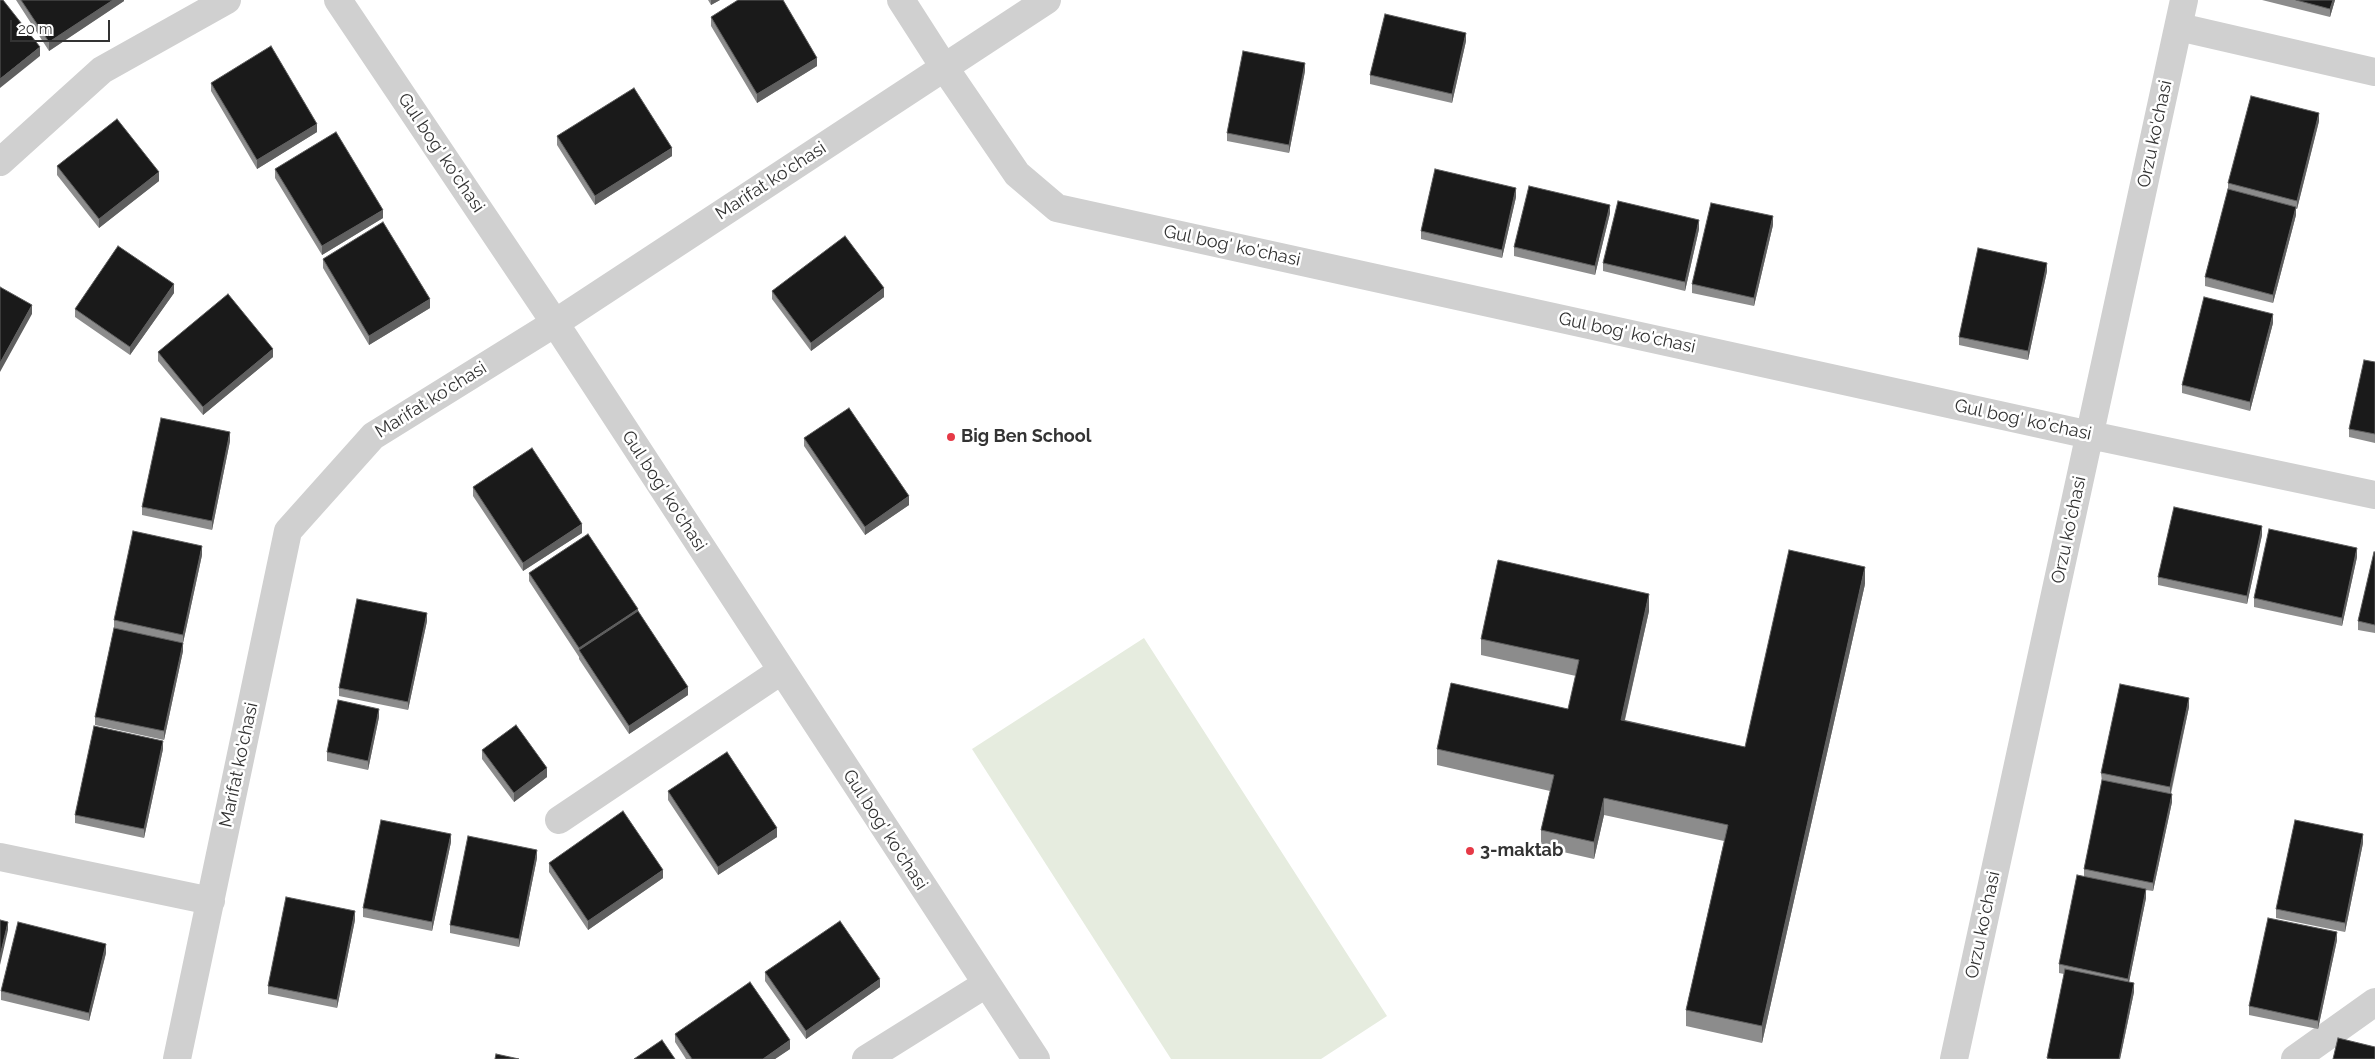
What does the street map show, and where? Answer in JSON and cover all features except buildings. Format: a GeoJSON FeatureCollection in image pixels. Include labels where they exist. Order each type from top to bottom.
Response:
{"type":"FeatureCollection","features":[{"type":"Feature","properties":{"kind":"street"},"geometry":{"type":"LineString","coordinates":[[0,162],[102,70],[227,0]]}},
{"type":"Feature","properties":{"kind":"street","name":"Gul bog' ko'chasi"},"geometry":{"type":"LineString","coordinates":[[338,0],[555,323],[1036,1059]]}},
{"type":"Feature","properties":{"kind":"street","name":"Gul bog' ko'chasi"},"geometry":{"type":"LineString","coordinates":[[901,0],[944,67],[1018,174],[1057,208],[2090,435],[2375,495]]}},
{"type":"Feature","properties":{"kind":"street","name":"Marifat ko'chasi"},"geometry":{"type":"LineString","coordinates":[[177,1059],[288,531],[373,436],[555,323],[1048,0]]}},
{"type":"Feature","properties":{"kind":"street","name":"Orzu ko'chasi"},"geometry":{"type":"LineString","coordinates":[[1954,1059],[2184,0]]}},
{"type":"Feature","properties":{"kind":"street"},"geometry":{"type":"LineString","coordinates":[[2179,27],[2375,72]]}},
{"type":"Feature","properties":{"kind":"street"},"geometry":{"type":"LineString","coordinates":[[560,820],[781,671]]}},
{"type":"Feature","properties":{"kind":"street"},"geometry":{"type":"LineString","coordinates":[[0,857],[211,901]]}},
{"type":"Feature","properties":{"kind":"street"},"geometry":{"type":"LineString","coordinates":[[866,1059],[986,984]]}},
{"type":"Feature","properties":{"kind":"street"},"geometry":{"type":"LineString","coordinates":[[2295,1059],[2375,1002]]}},
{"type":"Feature","properties":{"kind":"shaded area"},"geometry":{"type":"Polygon","coordinates":[[[1144,638],[1387,1016],[1321,1059],[1171,1059],[972,749],[1144,638]]]}},
{"type":"Feature","properties":{"kind":"place","name":"Big Ben School"},"geometry":{"type":"Point","coordinates":[951,437]}},
{"type":"Feature","properties":{"kind":"place","name":"3-maktab"},"geometry":{"type":"Point","coordinates":[1470,851]}}]}
